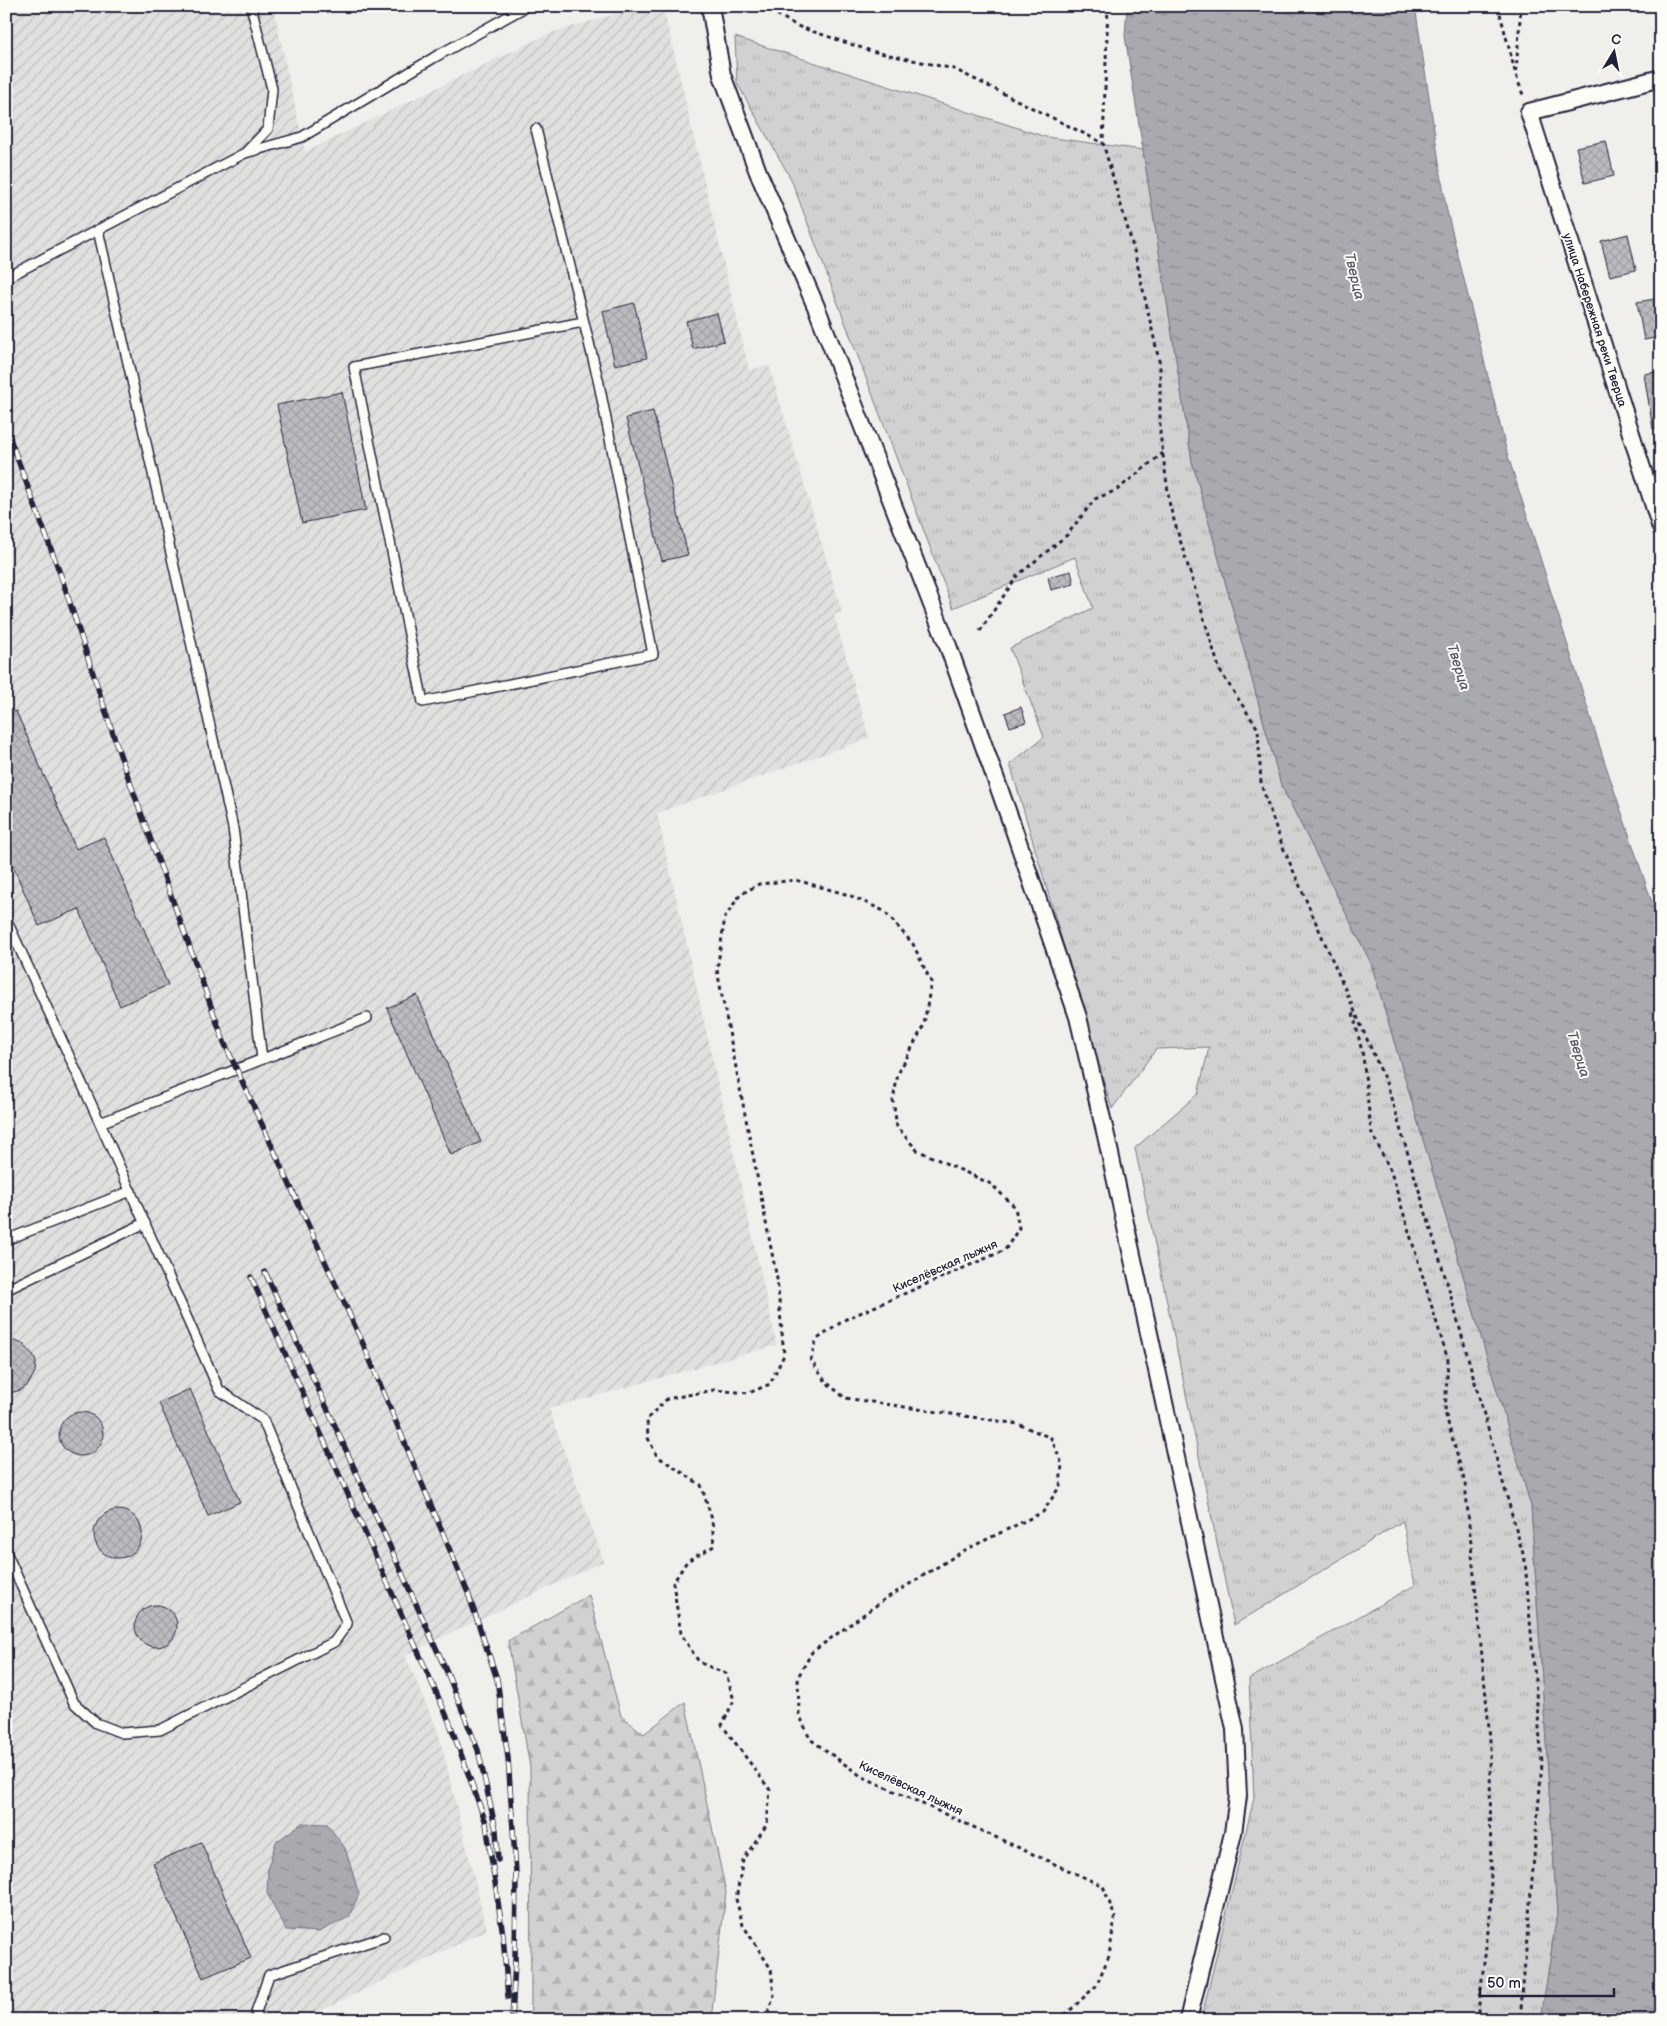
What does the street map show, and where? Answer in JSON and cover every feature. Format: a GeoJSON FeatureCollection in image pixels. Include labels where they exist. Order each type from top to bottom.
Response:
{"type":"FeatureCollection","features":[{"type":"Feature","properties":{"kind":"street"},"geometry":{"type":"LineString","coordinates":[[710,6],[725,83],[758,172],[817,309],[948,646],[1078,1017],[1107,1140],[1235,1729],[1238,1796],[1233,1833],[1188,2020]]}},
{"type":"Feature","properties":{"kind":"street"},"geometry":{"type":"LineString","coordinates":[[1529,112],[1661,78]]}},
{"type":"Feature","properties":{"kind":"street","name":"улица Набережная реки Тверца"},"geometry":{"type":"LineString","coordinates":[[1529,112],[1661,528]]}},
{"type":"Feature","properties":{"kind":"lane"},"geometry":{"type":"LineString","coordinates":[[245,153],[268,129],[272,90],[250,6]]}},
{"type":"Feature","properties":{"kind":"lane"},"geometry":{"type":"LineString","coordinates":[[6,278],[245,153],[302,137],[435,57],[527,6]]}},
{"type":"Feature","properties":{"kind":"lane"},"geometry":{"type":"LineString","coordinates":[[536,129],[598,379],[653,654],[423,702],[354,367],[583,322]]}},
{"type":"Feature","properties":{"kind":"lane"},"geometry":{"type":"LineString","coordinates":[[98,230],[233,828],[262,1060]]}},
{"type":"Feature","properties":{"kind":"lane"},"geometry":{"type":"LineString","coordinates":[[6,919],[131,1191],[219,1390],[263,1420],[347,1624],[334,1642],[160,1730],[122,1733],[96,1722],[74,1704],[6,1552]]}},
{"type":"Feature","properties":{"kind":"lane"},"geometry":{"type":"LineString","coordinates":[[100,1123],[367,1018]]}},
{"type":"Feature","properties":{"kind":"lane"},"geometry":{"type":"LineString","coordinates":[[6,1240],[131,1191]]}},
{"type":"Feature","properties":{"kind":"lane"},"geometry":{"type":"LineString","coordinates":[[6,1290],[145,1223]]}},
{"type":"Feature","properties":{"kind":"lane"},"geometry":{"type":"LineString","coordinates":[[258,2020],[256,2012],[270,1975],[384,1937]]}},
{"type":"Feature","properties":{"kind":"path"},"geometry":{"type":"LineString","coordinates":[[763,6],[797,26],[871,51],[954,69],[1103,143]]}},
{"type":"Feature","properties":{"kind":"path"},"geometry":{"type":"LineString","coordinates":[[1108,6],[1103,143],[1135,254],[1160,365],[1160,433],[1170,507],[1220,671],[1258,728],[1261,784],[1282,845],[1387,1085],[1448,1286],[1525,1561],[1542,1763],[1520,2020]]}},
{"type":"Feature","properties":{"kind":"path"},"geometry":{"type":"LineString","coordinates":[[1498,6],[1516,75],[1529,112]]}},
{"type":"Feature","properties":{"kind":"path"},"geometry":{"type":"LineString","coordinates":[[1516,75],[1521,6]]}},
{"type":"Feature","properties":{"kind":"path"},"geometry":{"type":"LineString","coordinates":[[980,630],[1017,576],[1067,535],[1095,498],[1117,490],[1163,453]]}},
{"type":"Feature","properties":{"kind":"path","name":"Киселёвская лыжня"},"geometry":{"type":"LineString","coordinates":[[765,2020],[774,1996],[771,1969],[743,1925],[736,1900],[743,1860],[767,1824],[770,1790],[722,1725],[734,1700],[726,1674],[699,1662],[681,1634],[673,1583],[687,1561],[714,1546],[712,1518],[701,1485],[657,1456],[648,1438],[648,1419],[667,1399],[714,1390],[749,1393],[770,1384],[784,1355],[777,1279],[717,970],[725,917],[740,896],[759,884],[796,880],[849,895],[884,911],[913,944],[931,982],[924,1025],[898,1074],[893,1100],[897,1127],[917,1150],[991,1184],[1015,1207],[1019,1228],[1005,1250],[846,1319],[816,1340],[811,1360],[825,1381],[844,1398],[1018,1424],[1051,1438],[1062,1464],[1060,1486],[1043,1512],[965,1550],[885,1599],[812,1652],[798,1677],[799,1714],[810,1740],[861,1776],[1103,1886],[1116,1917],[1109,1956],[1096,1986],[1067,2013],[1056,2020]]}},
{"type":"Feature","properties":{"kind":"path"},"geometry":{"type":"LineString","coordinates":[[1352,1006],[1362,1056],[1371,1130],[1391,1172],[1448,1360],[1445,1412],[1465,1483],[1490,1738],[1491,1907],[1476,2020]]}},
{"type":"Feature","properties":{"kind":"shaded area"},"geometry":{"type":"Polygon","coordinates":[[[6,6],[273,6],[305,152],[548,34],[643,6],[663,6],[749,370],[769,365],[842,612],[834,615],[869,738],[657,813],[777,1345],[549,1409],[604,1561],[405,1655],[439,1734],[487,1930],[302,2020],[6,2020],[6,6]]]}},
{"type":"Feature","properties":{"kind":"green space"},"geometry":{"type":"Polygon","coordinates":[[[735,37],[1046,137],[1143,150],[1192,461],[1281,785],[1371,963],[1531,1506],[1557,1914],[1541,2020],[1201,2020],[1254,1798],[1249,1679],[1415,1585],[1403,1521],[1234,1625],[1135,1148],[1198,1094],[1209,1047],[1156,1049],[1112,1109],[1010,764],[1044,737],[1010,648],[1093,608],[1075,557],[953,608],[791,179],[737,83],[735,37]]]}},
{"type":"Feature","properties":{"kind":"green space"},"geometry":{"type":"Polygon","coordinates":[[[589,1595],[621,1716],[644,1734],[685,1702],[726,1892],[711,2020],[530,2020],[530,1767],[508,1641],[589,1595]]]}},
{"type":"Feature","properties":{"kind":"water","name":"Тверца"},"geometry":{"type":"Polygon","coordinates":[[[1127,6],[1415,6],[1446,207],[1507,453],[1605,763],[1661,929],[1661,2020],[1541,2020],[1557,1913],[1531,1506],[1371,963],[1281,785],[1192,461],[1125,36],[1127,6]]]}},
{"type":"Feature","properties":{"kind":"water"},"geometry":{"type":"Polygon","coordinates":[[[302,1823],[327,1824],[345,1848],[359,1894],[349,1917],[319,1932],[286,1930],[267,1893],[268,1867],[276,1842],[302,1823]]]}},
{"type":"Feature","properties":{"kind":"building"},"geometry":{"type":"Polygon","coordinates":[[[1606,141],[1614,176],[1585,183],[1576,147],[1606,141]]]}},
{"type":"Feature","properties":{"kind":"building"},"geometry":{"type":"Polygon","coordinates":[[[1628,234],[1636,270],[1610,276],[1601,241],[1628,234]]]}},
{"type":"Feature","properties":{"kind":"building"},"geometry":{"type":"Polygon","coordinates":[[[1661,298],[1661,337],[1644,340],[1637,302],[1661,298]]]}},
{"type":"Feature","properties":{"kind":"building"},"geometry":{"type":"Polygon","coordinates":[[[634,303],[647,358],[615,365],[603,311],[634,303]]]}},
{"type":"Feature","properties":{"kind":"building"},"geometry":{"type":"Polygon","coordinates":[[[717,313],[724,341],[693,349],[686,321],[717,313]]]}},
{"type":"Feature","properties":{"kind":"building"},"geometry":{"type":"Polygon","coordinates":[[[1661,371],[1661,428],[1653,429],[1644,374],[1661,371]]]}},
{"type":"Feature","properties":{"kind":"building"},"geometry":{"type":"Polygon","coordinates":[[[342,392],[366,510],[302,523],[277,405],[342,392]]]}},
{"type":"Feature","properties":{"kind":"building"},"geometry":{"type":"Polygon","coordinates":[[[653,411],[688,555],[662,561],[626,418],[653,411]]]}},
{"type":"Feature","properties":{"kind":"building"},"geometry":{"type":"Polygon","coordinates":[[[1071,571],[1074,584],[1051,590],[1048,577],[1071,571]]]}},
{"type":"Feature","properties":{"kind":"building"},"geometry":{"type":"Polygon","coordinates":[[[1021,707],[1026,722],[1010,727],[1005,713],[1021,707]]]}},
{"type":"Feature","properties":{"kind":"building"},"geometry":{"type":"Polygon","coordinates":[[[16,711],[76,849],[104,837],[168,985],[120,1006],[79,909],[39,926],[6,850],[6,715],[16,711]]]}},
{"type":"Feature","properties":{"kind":"building"},"geometry":{"type":"Polygon","coordinates":[[[417,995],[481,1142],[451,1155],[387,1008],[417,995]]]}},
{"type":"Feature","properties":{"kind":"building"},"geometry":{"type":"Polygon","coordinates":[[[6,1341],[15,1341],[23,1344],[34,1356],[36,1363],[35,1372],[28,1385],[21,1390],[6,1394],[6,1341]]]}},
{"type":"Feature","properties":{"kind":"building"},"geometry":{"type":"Polygon","coordinates":[[[190,1389],[240,1502],[208,1516],[159,1403],[190,1389]]]}},
{"type":"Feature","properties":{"kind":"building"},"geometry":{"type":"Polygon","coordinates":[[[85,1412],[97,1418],[102,1425],[102,1443],[97,1450],[90,1455],[77,1456],[69,1453],[62,1446],[59,1430],[62,1422],[69,1415],[85,1412]]]}},
{"type":"Feature","properties":{"kind":"building"},"geometry":{"type":"Polygon","coordinates":[[[113,1510],[123,1510],[132,1514],[138,1520],[142,1534],[138,1548],[132,1554],[123,1558],[113,1558],[104,1554],[98,1548],[94,1539],[94,1529],[98,1520],[104,1514],[113,1510]]]}},
{"type":"Feature","properties":{"kind":"building"},"geometry":{"type":"Polygon","coordinates":[[[160,1605],[168,1608],[174,1614],[177,1626],[174,1638],[168,1644],[152,1647],[144,1644],[138,1638],[135,1622],[138,1614],[144,1608],[160,1605]]]}},
{"type":"Feature","properties":{"kind":"building"},"geometry":{"type":"Polygon","coordinates":[[[201,1842],[251,1958],[203,1978],[153,1863],[201,1842]]]}},
{"type":"Feature","properties":{"kind":"railway"},"geometry":{"type":"LineString","coordinates":[[6,428],[61,576],[119,752],[224,1042],[364,1346],[468,1593],[497,1679],[508,1758],[516,1872],[512,2020]]}},
{"type":"Feature","properties":{"kind":"railway"},"geometry":{"type":"LineString","coordinates":[[265,1272],[447,1672],[478,1750],[496,1830],[498,1860]]}},
{"type":"Feature","properties":{"kind":"railway"},"geometry":{"type":"LineString","coordinates":[[251,1277],[449,1721],[486,1823],[503,1935],[508,1997]]}}]}
